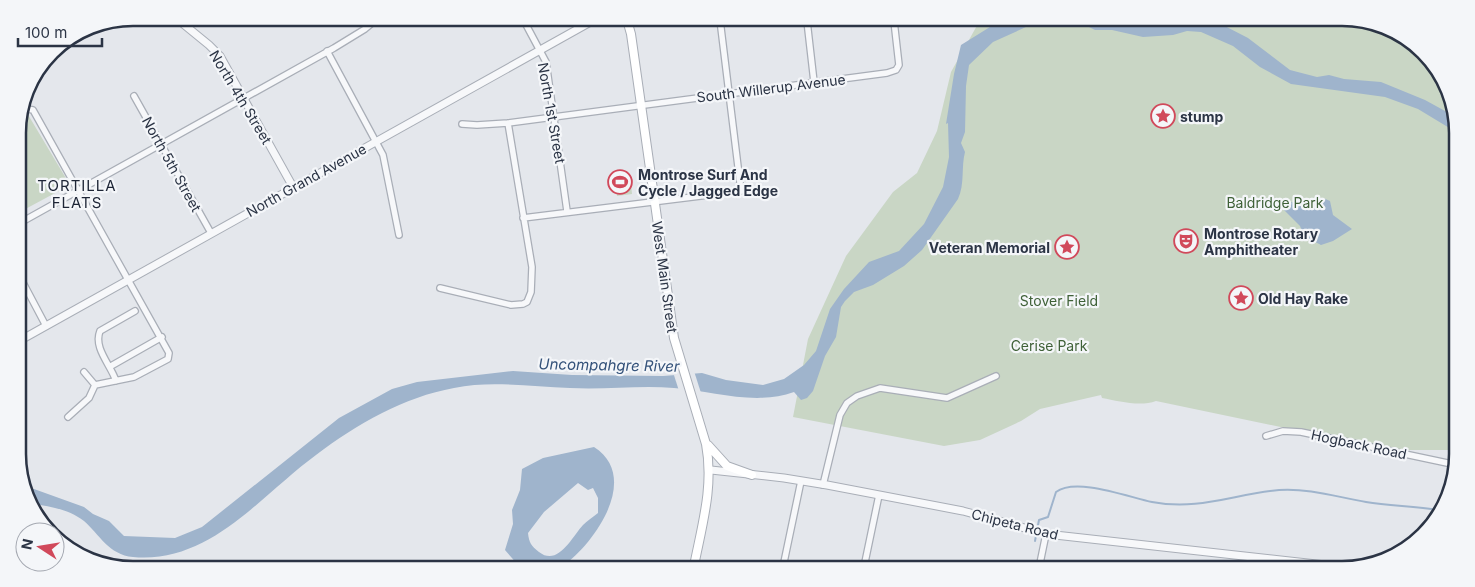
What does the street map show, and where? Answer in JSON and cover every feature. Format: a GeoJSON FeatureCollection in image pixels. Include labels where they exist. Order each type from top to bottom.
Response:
{"type":"FeatureCollection","features":[{"type":"Feature","properties":{"kind":"main road","name":"West Main Street"},"geometry":{"type":"LineString","coordinates":[[628,26],[674,338],[706,444],[711,470],[707,503],[695,561]]}},
{"type":"Feature","properties":{"kind":"main road"},"geometry":{"type":"LineString","coordinates":[[706,444],[727,466],[752,475]]}},
{"type":"Feature","properties":{"kind":"street","name":"North 4th Street"},"geometry":{"type":"LineString","coordinates":[[185,26],[216,52],[293,187]]}},
{"type":"Feature","properties":{"kind":"street"},"geometry":{"type":"LineString","coordinates":[[26,219],[369,26]]}},
{"type":"Feature","properties":{"kind":"street","name":"North 1st Street"},"geometry":{"type":"LineString","coordinates":[[526,26],[546,62],[568,211]]}},
{"type":"Feature","properties":{"kind":"street","name":"North Grand Avenue"},"geometry":{"type":"LineString","coordinates":[[26,337],[583,26]]}},
{"type":"Feature","properties":{"kind":"street"},"geometry":{"type":"LineString","coordinates":[[523,218],[741,191],[727,94],[721,26]]}},
{"type":"Feature","properties":{"kind":"street"},"geometry":{"type":"LineString","coordinates":[[808,26],[814,82]]}},
{"type":"Feature","properties":{"kind":"street","name":"South Willerup Avenue"},"geometry":{"type":"LineString","coordinates":[[462,124],[477,126],[508,123],[887,73],[896,70],[899,65],[895,26]]}},
{"type":"Feature","properties":{"kind":"street"},"geometry":{"type":"LineString","coordinates":[[326,51],[383,155],[399,235]]}},
{"type":"Feature","properties":{"kind":"street","name":"North 5th Street"},"geometry":{"type":"LineString","coordinates":[[134,96],[211,233]]}},
{"type":"Feature","properties":{"kind":"street"},"geometry":{"type":"LineString","coordinates":[[29,109],[33,110],[162,337],[169,353],[168,359],[134,378],[95,385]]}},
{"type":"Feature","properties":{"kind":"street"},"geometry":{"type":"LineString","coordinates":[[440,288],[511,305],[518,306],[527,302],[531,292],[532,267],[508,123]]}},
{"type":"Feature","properties":{"kind":"street"},"geometry":{"type":"LineString","coordinates":[[26,288],[46,326]]}},
{"type":"Feature","properties":{"kind":"street"},"geometry":{"type":"LineString","coordinates":[[116,381],[111,366],[103,356],[99,342],[100,331],[135,311]]}},
{"type":"Feature","properties":{"kind":"street"},"geometry":{"type":"LineString","coordinates":[[111,366],[162,337]]}},
{"type":"Feature","properties":{"kind":"street"},"geometry":{"type":"LineString","coordinates":[[84,372],[95,385]]}},
{"type":"Feature","properties":{"kind":"street"},"geometry":{"type":"LineString","coordinates":[[823,484],[840,415],[847,403],[857,396],[880,388],[946,398],[996,376]]}},
{"type":"Feature","properties":{"kind":"street"},"geometry":{"type":"LineString","coordinates":[[68,418],[89,398],[95,385]]}},
{"type":"Feature","properties":{"kind":"street","name":"Hogback Road"},"geometry":{"type":"LineString","coordinates":[[1266,436],[1283,431],[1301,432],[1449,463]]}},
{"type":"Feature","properties":{"kind":"street","name":"Chipeta Road"},"geometry":{"type":"LineString","coordinates":[[711,470],[823,484],[963,511],[1046,534],[1289,561]]}},
{"type":"Feature","properties":{"kind":"street"},"geometry":{"type":"LineString","coordinates":[[784,561],[801,480]]}},
{"type":"Feature","properties":{"kind":"street"},"geometry":{"type":"LineString","coordinates":[[865,561],[880,495]]}},
{"type":"Feature","properties":{"kind":"street"},"geometry":{"type":"LineString","coordinates":[[1040,561],[1046,534]]}},
{"type":"Feature","properties":{"kind":"green space","name":"Baldridge Park"},"geometry":{"type":"Polygon","coordinates":[[[977,26],[1342,26],[1363,28],[1389,37],[1401,44],[1431,74],[1441,92],[1448,119],[1449,450],[1391,450],[1156,401],[1150,403],[1129,403],[1102,398],[1101,395],[1040,409],[1021,421],[980,440],[944,446],[793,417],[808,339],[846,256],[893,192],[917,173],[937,131],[951,72],[977,26]]]}},
{"type":"Feature","properties":{"kind":"green space"},"geometry":{"type":"Polygon","coordinates":[[[28,114],[70,185],[26,209],[28,114]]]}},
{"type":"Feature","properties":{"kind":"green space","name":"Montrose Surf And Cycle / Jagged Edge"},"geometry":{"type":"Polygon","coordinates":[[[630,175],[632,194],[617,196],[616,186],[611,187],[610,178],[630,175]]]}},
{"type":"Feature","properties":{"kind":"water"},"geometry":{"type":"Polygon","coordinates":[[[992,26],[1028,26],[993,42],[969,65],[966,86],[965,132],[961,143],[965,152],[958,199],[922,250],[904,266],[873,285],[854,292],[845,301],[841,307],[836,337],[825,356],[813,391],[807,398],[801,400],[794,392],[764,398],[749,398],[661,387],[583,388],[497,384],[483,384],[435,392],[382,413],[348,433],[295,471],[254,507],[210,539],[186,550],[161,556],[133,557],[117,552],[78,517],[60,509],[39,505],[37,501],[32,489],[84,507],[93,514],[109,521],[124,536],[175,538],[202,527],[339,418],[392,389],[417,382],[513,371],[572,375],[663,376],[702,373],[726,380],[763,385],[784,379],[804,365],[816,351],[830,309],[844,289],[869,262],[899,251],[924,224],[943,187],[949,157],[948,123],[946,124],[961,45],[992,26]]]}},
{"type":"Feature","properties":{"kind":"water"},"geometry":{"type":"Polygon","coordinates":[[[1087,26],[1225,26],[1248,38],[1290,70],[1317,77],[1329,75],[1344,79],[1381,82],[1425,100],[1446,112],[1449,128],[1418,109],[1385,97],[1291,84],[1260,67],[1233,46],[1201,32],[1187,31],[1173,35],[1143,37],[1112,30],[1095,30],[1087,26]]]}},
{"type":"Feature","properties":{"kind":"water"},"geometry":{"type":"Polygon","coordinates":[[[1323,198],[1330,201],[1333,215],[1352,229],[1333,241],[1321,245],[1304,236],[1300,226],[1283,209],[1286,203],[1323,198]]]}},
{"type":"Feature","properties":{"kind":"water"},"geometry":{"type":"Polygon","coordinates":[[[594,447],[607,460],[613,475],[613,492],[608,509],[588,542],[569,561],[515,561],[505,550],[513,524],[512,510],[520,490],[522,469],[543,458],[594,447]],[[578,483],[544,512],[528,533],[531,544],[536,550],[546,556],[558,553],[564,549],[583,525],[598,513],[598,498],[593,488],[588,490],[578,483]]]}},
{"type":"Feature","properties":{"kind":"pier"},"geometry":{"type":"Polygon","coordinates":[[[694,371],[701,393],[679,391],[673,372],[694,371]]]}},
{"type":"Feature","properties":{"kind":"waterway"},"geometry":{"type":"LineString","coordinates":[[1035,541],[1039,520],[1048,517],[1056,492],[1065,488],[1076,487],[1089,487],[1152,502],[1169,504],[1201,503],[1263,492],[1290,490],[1433,509]]}},
{"type":"Feature","properties":{"kind":"place","name":"stump"},"geometry":{"type":"Point","coordinates":[1163,116]}},
{"type":"Feature","properties":{"kind":"place","name":"Montrose Surf And Cycle / Jagged Edge"},"geometry":{"type":"Point","coordinates":[620,182]}},
{"type":"Feature","properties":{"kind":"place","name":"Montrose Rotary Amphitheater"},"geometry":{"type":"Point","coordinates":[1186,241]}},
{"type":"Feature","properties":{"kind":"place","name":"Veteran Memorial"},"geometry":{"type":"Point","coordinates":[1067,247]}},
{"type":"Feature","properties":{"kind":"place","name":"Old Hay Rake"},"geometry":{"type":"Point","coordinates":[1241,298]}},
{"type":"Feature","properties":{"kind":"district","name":"TORTILLA FLATS"},"geometry":{"type":"Point","coordinates":[77,194]}},
{"type":"Feature","properties":{"kind":"park label","name":"Stover Field"},"geometry":{"type":"Point","coordinates":[1059,300]}},
{"type":"Feature","properties":{"kind":"park label","name":"Cerise Park"},"geometry":{"type":"Point","coordinates":[1049,345]}},
{"type":"Feature","properties":{"kind":"water label","name":"Uncompahgre River"},"geometry":{"type":"Point","coordinates":[609,365]}}]}
